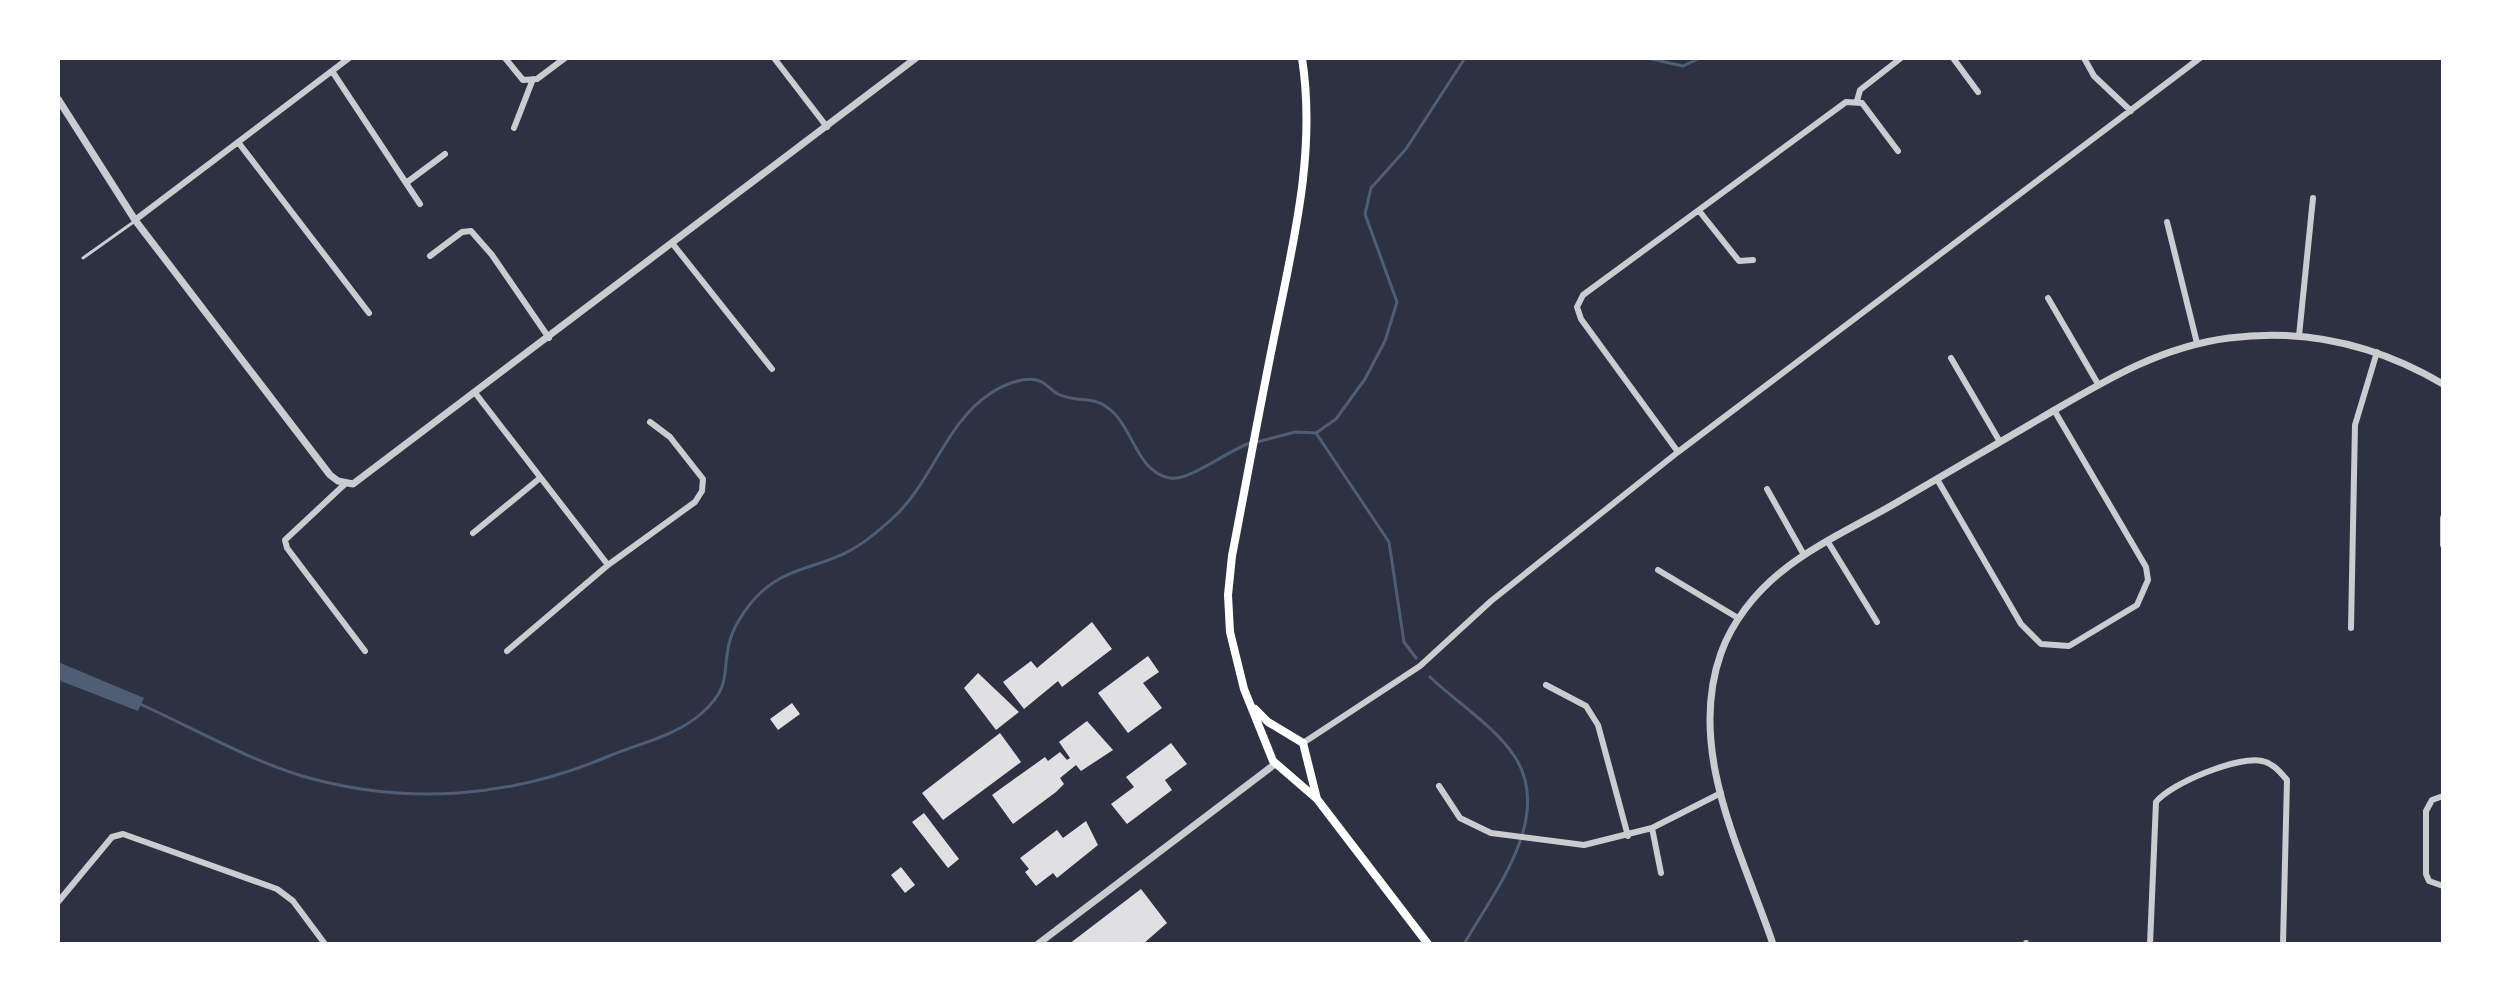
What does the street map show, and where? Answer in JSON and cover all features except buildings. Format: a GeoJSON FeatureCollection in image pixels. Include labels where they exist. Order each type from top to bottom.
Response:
{"type":"FeatureCollection","features":[{"type":"Feature","properties":{"kind":"main road"},"geometry":{"type":"LineString","coordinates":[[1302,58],[1307,114],[1305,172],[1294,243],[1232,556],[1229,620],[1235,659],[1254,709],[1275,744],[1275,764],[1317,799],[1428,944]]}},
{"type":"Feature","properties":{"kind":"main road"},"geometry":{"type":"LineString","coordinates":[[1254,709],[1303,743],[1317,799]]}},
{"type":"Feature","properties":{"kind":"main road"},"geometry":{"type":"LineString","coordinates":[[1275,744],[1292,737]]}},
{"type":"Feature","properties":{"kind":"main road"},"geometry":{"type":"LineString","coordinates":[[1286,771],[1299,768],[1306,757]]}},
{"type":"Feature","properties":{"kind":"street"},"geometry":{"type":"LineString","coordinates":[[135,220],[349,58]]}},
{"type":"Feature","properties":{"kind":"street"},"geometry":{"type":"LineString","coordinates":[[505,58],[523,80],[546,74],[565,58]]}},
{"type":"Feature","properties":{"kind":"street"},"geometry":{"type":"LineString","coordinates":[[774,58],[827,127]]}},
{"type":"Feature","properties":{"kind":"street"},"geometry":{"type":"LineString","coordinates":[[365,651],[287,548],[285,540],[342,482],[362,479],[916,58]]}},
{"type":"Feature","properties":{"kind":"street"},"geometry":{"type":"LineString","coordinates":[[1898,151],[1859,102],[1860,90],[1901,58]]}},
{"type":"Feature","properties":{"kind":"street"},"geometry":{"type":"LineString","coordinates":[[1953,58],[1978,92]]}},
{"type":"Feature","properties":{"kind":"street"},"geometry":{"type":"LineString","coordinates":[[2084,58],[2094,76],[2131,111]]}},
{"type":"Feature","properties":{"kind":"street"},"geometry":{"type":"LineString","coordinates":[[1303,743],[1420,666],[1491,601],[1678,452],[2200,58]]}},
{"type":"Feature","properties":{"kind":"street"},"geometry":{"type":"LineString","coordinates":[[332,71],[420,204]]}},
{"type":"Feature","properties":{"kind":"street"},"geometry":{"type":"LineString","coordinates":[[514,128],[533,79]]}},
{"type":"Feature","properties":{"kind":"street"},"geometry":{"type":"LineString","coordinates":[[58,99],[135,220],[342,482]]}},
{"type":"Feature","properties":{"kind":"street"},"geometry":{"type":"LineString","coordinates":[[1678,452],[1581,319],[1577,307],[1583,295],[1846,102],[1859,102]]}},
{"type":"Feature","properties":{"kind":"street"},"geometry":{"type":"LineString","coordinates":[[238,142],[369,313]]}},
{"type":"Feature","properties":{"kind":"street"},"geometry":{"type":"LineString","coordinates":[[406,183],[445,154]]}},
{"type":"Feature","properties":{"kind":"street"},"geometry":{"type":"LineString","coordinates":[[2299,336],[2313,198]]}},
{"type":"Feature","properties":{"kind":"street"},"geometry":{"type":"LineString","coordinates":[[1700,212],[1739,261],[1753,260]]}},
{"type":"Feature","properties":{"kind":"street"},"geometry":{"type":"LineString","coordinates":[[2167,222],[2197,343]]}},
{"type":"Feature","properties":{"kind":"street"},"geometry":{"type":"LineString","coordinates":[[430,256],[462,232],[471,231],[492,255],[549,338]]}},
{"type":"Feature","properties":{"kind":"street"},"geometry":{"type":"LineString","coordinates":[[672,243],[772,369]]}},
{"type":"Feature","properties":{"kind":"street"},"geometry":{"type":"LineString","coordinates":[[2048,298],[2098,384]]}},
{"type":"Feature","properties":{"kind":"street"},"geometry":{"type":"LineString","coordinates":[[1773,944],[1721,793],[1710,749],[1709,699],[1721,653],[1738,618],[1780,573],[1804,555],[2098,384],[2130,367],[2197,343],[2251,336],[2334,340],[2377,352],[2443,384]]}},
{"type":"Feature","properties":{"kind":"street"},"geometry":{"type":"LineString","coordinates":[[2351,628],[2355,425],[2377,352]]}},
{"type":"Feature","properties":{"kind":"street"},"geometry":{"type":"LineString","coordinates":[[1951,358],[2000,442]]}},
{"type":"Feature","properties":{"kind":"street"},"geometry":{"type":"LineString","coordinates":[[476,394],[608,565]]}},
{"type":"Feature","properties":{"kind":"street"},"geometry":{"type":"LineString","coordinates":[[1937,479],[2021,624],[2041,644],[2069,646],[2124,614],[2145,593],[2146,567],[2054,410]]}},
{"type":"Feature","properties":{"kind":"street"},"geometry":{"type":"LineString","coordinates":[[507,651],[608,565],[695,502],[702,491],[703,479],[670,437],[650,422]]}},
{"type":"Feature","properties":{"kind":"street"},"geometry":{"type":"LineString","coordinates":[[473,533],[540,478]]}},
{"type":"Feature","properties":{"kind":"street"},"geometry":{"type":"LineString","coordinates":[[1767,489],[1804,555]]}},
{"type":"Feature","properties":{"kind":"street"},"geometry":{"type":"LineString","coordinates":[[2443,518],[2443,545]]}},
{"type":"Feature","properties":{"kind":"street"},"geometry":{"type":"LineString","coordinates":[[1828,542],[1877,622]]}},
{"type":"Feature","properties":{"kind":"street"},"geometry":{"type":"LineString","coordinates":[[1658,570],[1738,618]]}},
{"type":"Feature","properties":{"kind":"street"},"geometry":{"type":"LineString","coordinates":[[1546,685],[1586,706],[1598,725],[1628,836]]}},
{"type":"Feature","properties":{"kind":"street"},"geometry":{"type":"LineString","coordinates":[[2150,944],[2156,802],[2175,784],[2249,760],[2271,764],[2287,780],[2283,944]]}},
{"type":"Feature","properties":{"kind":"street"},"geometry":{"type":"LineString","coordinates":[[1038,944],[1275,764]]}},
{"type":"Feature","properties":{"kind":"street"},"geometry":{"type":"LineString","coordinates":[[1439,786],[1460,818],[1491,833],[1584,845],[1652,828],[1721,793]]}},
{"type":"Feature","properties":{"kind":"street"},"geometry":{"type":"LineString","coordinates":[[2443,796],[2432,800],[2426,816],[2426,874],[2429,881],[2443,886]]}},
{"type":"Feature","properties":{"kind":"street"},"geometry":{"type":"LineString","coordinates":[[1652,828],[1661,873]]}},
{"type":"Feature","properties":{"kind":"street"},"geometry":{"type":"LineString","coordinates":[[58,902],[112,837],[123,834],[277,889],[293,901],[325,944]]}},
{"type":"Feature","properties":{"kind":"lane"},"geometry":{"type":"LineString","coordinates":[[83,258],[135,220]]}},
{"type":"Feature","properties":{"kind":"water"},"geometry":{"type":"Polygon","coordinates":[[[58,662],[144,698],[138,711],[58,680],[58,662]]]}},
{"type":"Feature","properties":{"kind":"waterway"},"geometry":{"type":"LineString","coordinates":[[1257,442],[1295,432],[1316,433],[1336,419],[1365,379],[1385,341],[1397,302],[1365,214],[1371,188],[1406,149],[1465,58]]}},
{"type":"Feature","properties":{"kind":"waterway"},"geometry":{"type":"LineString","coordinates":[[1607,58],[1635,58]]}},
{"type":"Feature","properties":{"kind":"waterway"},"geometry":{"type":"LineString","coordinates":[[1647,58],[1683,66],[1700,58]]}},
{"type":"Feature","properties":{"kind":"waterway"},"geometry":{"type":"LineString","coordinates":[[140,704],[261,761],[302,776],[341,785],[419,794],[496,789],[534,781],[657,738],[681,728],[702,713],[722,686],[733,632],[758,595],[779,579],[841,555],[879,530],[907,503],[962,420],[975,405],[1002,387],[1030,379],[1042,382],[1066,397],[1099,403],[1121,421],[1143,460],[1159,474],[1170,478],[1188,475],[1250,443]]}},
{"type":"Feature","properties":{"kind":"waterway"},"geometry":{"type":"LineString","coordinates":[[1316,433],[1389,542],[1404,642],[1416,658]]}},
{"type":"Feature","properties":{"kind":"waterway"},"geometry":{"type":"LineString","coordinates":[[1430,677],[1497,735],[1515,757],[1525,780],[1528,805],[1524,830],[1503,879],[1464,944]]}}]}
